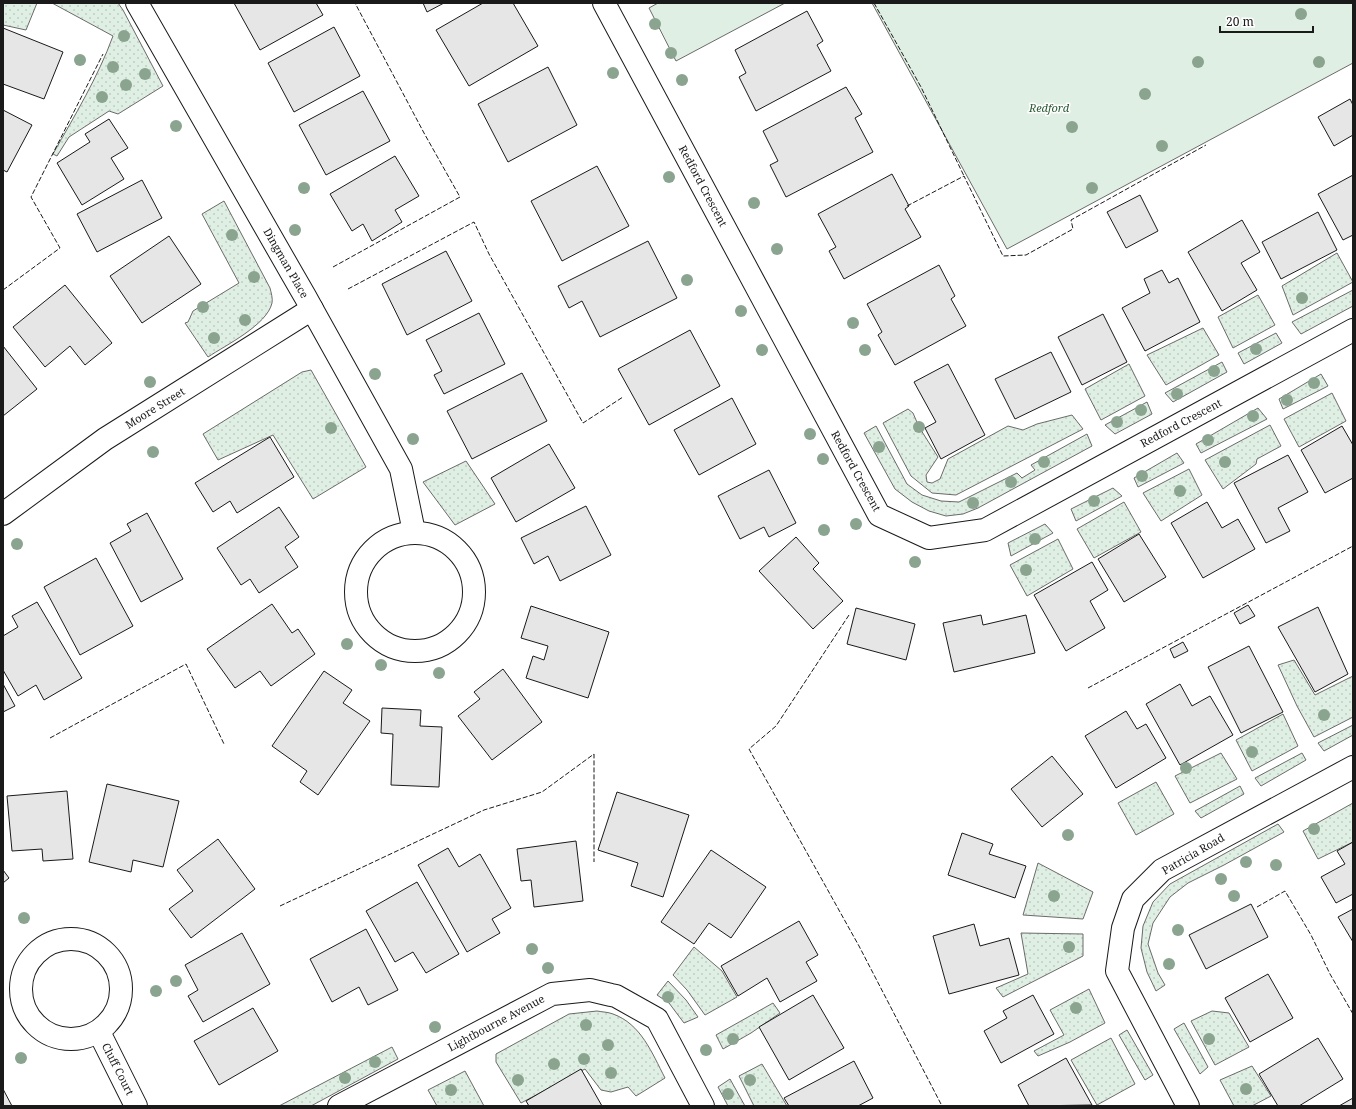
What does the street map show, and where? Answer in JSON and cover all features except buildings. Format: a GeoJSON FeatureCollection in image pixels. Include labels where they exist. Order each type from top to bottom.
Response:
{"type":"FeatureCollection","features":[{"type":"Feature","properties":{"kind":"street","name":"Dingman Place"},"geometry":{"type":"LineString","coordinates":[[137,3],[306,298],[400,469],[414,532]]}},
{"type":"Feature","properties":{"kind":"street","name":"Redford Crescent"},"geometry":{"type":"LineString","coordinates":[[604,3],[879,515],[929,538],[985,530],[1353,330]]}},
{"type":"Feature","properties":{"kind":"street","name":"Moore Street"},"geometry":{"type":"LineString","coordinates":[[3,514],[105,439],[312,309]]}},
{"type":"Feature","properties":{"kind":"street"},"geometry":{"type":"LineString","coordinates":[[414,532],[441,538],[457,551],[470,569],[473,580],[473,601],[467,620],[455,635],[438,647],[418,652],[406,651],[386,644],[370,632],[356,605],[356,584],[363,563],[376,546],[394,536],[414,532]]}},
{"type":"Feature","properties":{"kind":"street","name":"Patricia Road"},"geometry":{"type":"LineString","coordinates":[[1188,1106],[1117,971],[1123,928],[1133,900],[1162,870],[1353,767]]}},
{"type":"Feature","properties":{"kind":"street","name":"Cluff Court"},"geometry":{"type":"LineString","coordinates":[[69,938],[93,943],[105,951],[116,965],[122,991],[118,1008],[112,1019],[99,1032],[79,1039],[69,1040],[52,1036],[33,1024],[23,1008],[21,999],[21,981],[26,964],[35,953],[45,945],[61,939],[69,938]]}},
{"type":"Feature","properties":{"kind":"street","name":"Lightbourne Avenue"},"geometry":{"type":"LineString","coordinates":[[339,1106],[552,994],[590,990],[616,996],[657,1019],[703,1106]]}},
{"type":"Feature","properties":{"kind":"street","name":"Cluff Court"},"geometry":{"type":"LineString","coordinates":[[99,1032],[136,1106]]}},
{"type":"Feature","properties":{"kind":"green space"},"geometry":{"type":"Polygon","coordinates":[[[3,3],[37,3],[26,30],[3,25],[3,3]]]}},
{"type":"Feature","properties":{"kind":"green space"},"geometry":{"type":"Polygon","coordinates":[[[52,3],[118,3],[163,86],[118,114],[109,111],[69,137],[57,156],[53,154],[93,81],[113,36],[52,3]]]}},
{"type":"Feature","properties":{"kind":"green space"},"geometry":{"type":"Polygon","coordinates":[[[658,3],[785,3],[676,61],[649,8],[658,3]]]}},
{"type":"Feature","properties":{"kind":"green space","name":"Redford"},"geometry":{"type":"Polygon","coordinates":[[[872,3],[1353,3],[1353,63],[1007,249],[872,3]]]}},
{"type":"Feature","properties":{"kind":"green space"},"geometry":{"type":"Polygon","coordinates":[[[224,201],[270,288],[272,303],[269,311],[254,327],[208,357],[185,323],[188,322],[193,311],[239,283],[202,214],[224,201]]]}},
{"type":"Feature","properties":{"kind":"green space"},"geometry":{"type":"Polygon","coordinates":[[[1337,253],[1353,282],[1293,315],[1282,286],[1337,253]]]}},
{"type":"Feature","properties":{"kind":"green space"},"geometry":{"type":"Polygon","coordinates":[[[1353,290],[1353,306],[1301,334],[1292,322],[1353,290]]]}},
{"type":"Feature","properties":{"kind":"green space"},"geometry":{"type":"Polygon","coordinates":[[[1258,295],[1275,325],[1233,348],[1218,317],[1258,295]]]}},
{"type":"Feature","properties":{"kind":"green space"},"geometry":{"type":"Polygon","coordinates":[[[1203,328],[1219,355],[1166,385],[1147,355],[1203,328]]]}},
{"type":"Feature","properties":{"kind":"green space"},"geometry":{"type":"Polygon","coordinates":[[[1276,333],[1282,343],[1244,364],[1238,353],[1276,333]]]}},
{"type":"Feature","properties":{"kind":"green space"},"geometry":{"type":"Polygon","coordinates":[[[1222,362],[1227,372],[1173,402],[1165,393],[1222,362]]]}},
{"type":"Feature","properties":{"kind":"green space"},"geometry":{"type":"Polygon","coordinates":[[[1129,364],[1145,396],[1101,420],[1085,389],[1129,364]]]}},
{"type":"Feature","properties":{"kind":"green space"},"geometry":{"type":"Polygon","coordinates":[[[311,370],[366,467],[313,499],[273,435],[218,460],[203,434],[302,372],[311,370]]]}},
{"type":"Feature","properties":{"kind":"green space"},"geometry":{"type":"Polygon","coordinates":[[[1321,374],[1328,386],[1283,409],[1279,399],[1321,374]]]}},
{"type":"Feature","properties":{"kind":"green space"},"geometry":{"type":"Polygon","coordinates":[[[1332,393],[1346,421],[1299,447],[1284,419],[1332,393]]]}},
{"type":"Feature","properties":{"kind":"green space"},"geometry":{"type":"Polygon","coordinates":[[[1147,402],[1152,414],[1115,434],[1105,425],[1147,402]]]}},
{"type":"Feature","properties":{"kind":"green space"},"geometry":{"type":"Polygon","coordinates":[[[1258,408],[1267,419],[1201,453],[1196,444],[1258,408]]]}},
{"type":"Feature","properties":{"kind":"green space"},"geometry":{"type":"Polygon","coordinates":[[[908,409],[913,413],[919,427],[938,457],[926,475],[927,482],[932,483],[940,479],[948,459],[1008,426],[1023,430],[1037,424],[1072,415],[1083,429],[956,495],[932,493],[911,476],[883,423],[908,409]]]}},
{"type":"Feature","properties":{"kind":"green space"},"geometry":{"type":"Polygon","coordinates":[[[1270,425],[1281,446],[1257,459],[1256,464],[1223,489],[1205,460],[1270,425]]]}},
{"type":"Feature","properties":{"kind":"green space"},"geometry":{"type":"Polygon","coordinates":[[[876,426],[907,484],[922,495],[941,501],[959,502],[1017,473],[1022,478],[1035,470],[1031,465],[1087,434],[1092,446],[978,508],[963,514],[946,516],[929,511],[912,502],[895,489],[864,433],[876,426]]]}},
{"type":"Feature","properties":{"kind":"green space"},"geometry":{"type":"Polygon","coordinates":[[[1177,453],[1184,463],[1138,487],[1134,478],[1177,453]]]}},
{"type":"Feature","properties":{"kind":"green space"},"geometry":{"type":"Polygon","coordinates":[[[466,461],[495,504],[455,525],[423,482],[466,461]]]}},
{"type":"Feature","properties":{"kind":"green space"},"geometry":{"type":"Polygon","coordinates":[[[1189,469],[1202,495],[1161,521],[1143,493],[1189,469]]]}},
{"type":"Feature","properties":{"kind":"green space"},"geometry":{"type":"Polygon","coordinates":[[[1113,488],[1122,496],[1076,521],[1071,509],[1113,488]]]}},
{"type":"Feature","properties":{"kind":"green space"},"geometry":{"type":"Polygon","coordinates":[[[1124,502],[1141,532],[1094,558],[1077,529],[1124,502]]]}},
{"type":"Feature","properties":{"kind":"green space"},"geometry":{"type":"Polygon","coordinates":[[[1045,524],[1053,533],[1011,556],[1008,543],[1045,524]]]}},
{"type":"Feature","properties":{"kind":"green space"},"geometry":{"type":"Polygon","coordinates":[[[1058,539],[1073,569],[1027,596],[1010,565],[1058,539]]]}},
{"type":"Feature","properties":{"kind":"green space"},"geometry":{"type":"Polygon","coordinates":[[[1294,660],[1315,695],[1353,676],[1353,717],[1314,737],[1297,706],[1278,665],[1294,660]]]}},
{"type":"Feature","properties":{"kind":"green space"},"geometry":{"type":"Polygon","coordinates":[[[1283,714],[1298,746],[1252,771],[1236,740],[1283,714]]]}},
{"type":"Feature","properties":{"kind":"green space"},"geometry":{"type":"Polygon","coordinates":[[[1353,725],[1353,735],[1324,751],[1318,743],[1353,725]]]}},
{"type":"Feature","properties":{"kind":"green space"},"geometry":{"type":"Polygon","coordinates":[[[1221,753],[1237,779],[1190,803],[1175,776],[1221,753]]]}},
{"type":"Feature","properties":{"kind":"green space"},"geometry":{"type":"Polygon","coordinates":[[[1302,753],[1306,760],[1261,786],[1255,778],[1302,753]]]}},
{"type":"Feature","properties":{"kind":"green space"},"geometry":{"type":"Polygon","coordinates":[[[1156,782],[1174,814],[1136,835],[1118,803],[1156,782]]]}},
{"type":"Feature","properties":{"kind":"green space"},"geometry":{"type":"Polygon","coordinates":[[[1240,786],[1244,794],[1201,818],[1195,811],[1240,786]]]}},
{"type":"Feature","properties":{"kind":"green space"},"geometry":{"type":"Polygon","coordinates":[[[1353,803],[1353,842],[1318,859],[1303,831],[1353,803]]]}},
{"type":"Feature","properties":{"kind":"green space"},"geometry":{"type":"Polygon","coordinates":[[[1278,824],[1284,832],[1188,883],[1170,897],[1153,923],[1148,944],[1158,973],[1165,985],[1156,991],[1147,972],[1141,948],[1143,926],[1153,902],[1170,884],[1278,824]]]}},
{"type":"Feature","properties":{"kind":"green space"},"geometry":{"type":"Polygon","coordinates":[[[1038,863],[1093,892],[1083,919],[1023,915],[1038,863]]]}},
{"type":"Feature","properties":{"kind":"green space"},"geometry":{"type":"Polygon","coordinates":[[[1021,933],[1083,934],[1083,956],[1003,997],[996,988],[1028,974],[1021,933]]]}},
{"type":"Feature","properties":{"kind":"green space"},"geometry":{"type":"Polygon","coordinates":[[[694,947],[722,971],[737,997],[705,1015],[687,990],[673,975],[694,947]]]}},
{"type":"Feature","properties":{"kind":"green space"},"geometry":{"type":"Polygon","coordinates":[[[668,981],[686,1000],[698,1017],[684,1023],[669,1003],[657,995],[668,981]]]}},
{"type":"Feature","properties":{"kind":"green space"},"geometry":{"type":"Polygon","coordinates":[[[1089,989],[1105,1023],[1070,1042],[1038,1056],[1034,1051],[1064,1035],[1050,1010],[1089,989]]]}},
{"type":"Feature","properties":{"kind":"green space"},"geometry":{"type":"Polygon","coordinates":[[[773,1003],[780,1013],[751,1033],[723,1049],[716,1035],[773,1003]]]}},
{"type":"Feature","properties":{"kind":"green space"},"geometry":{"type":"Polygon","coordinates":[[[597,1011],[613,1014],[631,1025],[645,1040],[665,1078],[636,1096],[628,1087],[611,1092],[601,1090],[585,1069],[521,1103],[496,1062],[496,1054],[569,1014],[597,1011]]]}},
{"type":"Feature","properties":{"kind":"green space"},"geometry":{"type":"Polygon","coordinates":[[[1212,1011],[1229,1013],[1249,1047],[1215,1065],[1191,1021],[1212,1011]]]}},
{"type":"Feature","properties":{"kind":"green space"},"geometry":{"type":"Polygon","coordinates":[[[1184,1023],[1208,1067],[1200,1074],[1174,1029],[1184,1023]]]}},
{"type":"Feature","properties":{"kind":"green space"},"geometry":{"type":"Polygon","coordinates":[[[1127,1030],[1153,1075],[1145,1080],[1119,1035],[1127,1030]]]}},
{"type":"Feature","properties":{"kind":"green space"},"geometry":{"type":"Polygon","coordinates":[[[1111,1038],[1135,1084],[1097,1105],[1071,1060],[1111,1038]]]}},
{"type":"Feature","properties":{"kind":"green space"},"geometry":{"type":"Polygon","coordinates":[[[392,1047],[398,1059],[311,1106],[279,1106],[392,1047]]]}},
{"type":"Feature","properties":{"kind":"green space"},"geometry":{"type":"Polygon","coordinates":[[[762,1064],[787,1106],[754,1106],[739,1076],[762,1064]]]}},
{"type":"Feature","properties":{"kind":"green space"},"geometry":{"type":"Polygon","coordinates":[[[1252,1066],[1271,1096],[1252,1106],[1234,1106],[1220,1080],[1252,1066]]]}},
{"type":"Feature","properties":{"kind":"green space"},"geometry":{"type":"Polygon","coordinates":[[[465,1071],[484,1106],[437,1106],[428,1090],[465,1071]]]}},
{"type":"Feature","properties":{"kind":"green space"},"geometry":{"type":"Polygon","coordinates":[[[730,1079],[745,1106],[728,1106],[718,1087],[730,1079]]]}},
{"type":"Feature","properties":{"kind":"fence"},"geometry":{"type":"LineString","coordinates":[[333,267],[460,197],[355,3]]}},
{"type":"Feature","properties":{"kind":"fence"},"geometry":{"type":"LineString","coordinates":[[874,3],[921,87],[964,176]]}},
{"type":"Feature","properties":{"kind":"fence"},"geometry":{"type":"LineString","coordinates":[[3,290],[60,248],[31,197],[103,54]]}},
{"type":"Feature","properties":{"kind":"fence"},"geometry":{"type":"LineString","coordinates":[[907,206],[964,176],[1003,256],[1026,255],[1073,229],[1071,220],[1206,145]]}},
{"type":"Feature","properties":{"kind":"fence"},"geometry":{"type":"LineString","coordinates":[[348,289],[474,222],[489,254],[583,423],[623,397]]}},
{"type":"Feature","properties":{"kind":"fence"},"geometry":{"type":"LineString","coordinates":[[1088,688],[1353,546]]}},
{"type":"Feature","properties":{"kind":"fence"},"geometry":{"type":"LineString","coordinates":[[849,615],[776,726],[749,749],[859,946],[942,1106]]}},
{"type":"Feature","properties":{"kind":"fence"},"geometry":{"type":"LineString","coordinates":[[50,738],[186,664],[224,744]]}},
{"type":"Feature","properties":{"kind":"fence"},"geometry":{"type":"LineString","coordinates":[[280,906],[484,810],[542,792],[594,754],[594,862]]}},
{"type":"Feature","properties":{"kind":"fence"},"geometry":{"type":"LineString","coordinates":[[1257,907],[1285,891],[1311,935],[1330,974],[1353,1014]]}}]}
